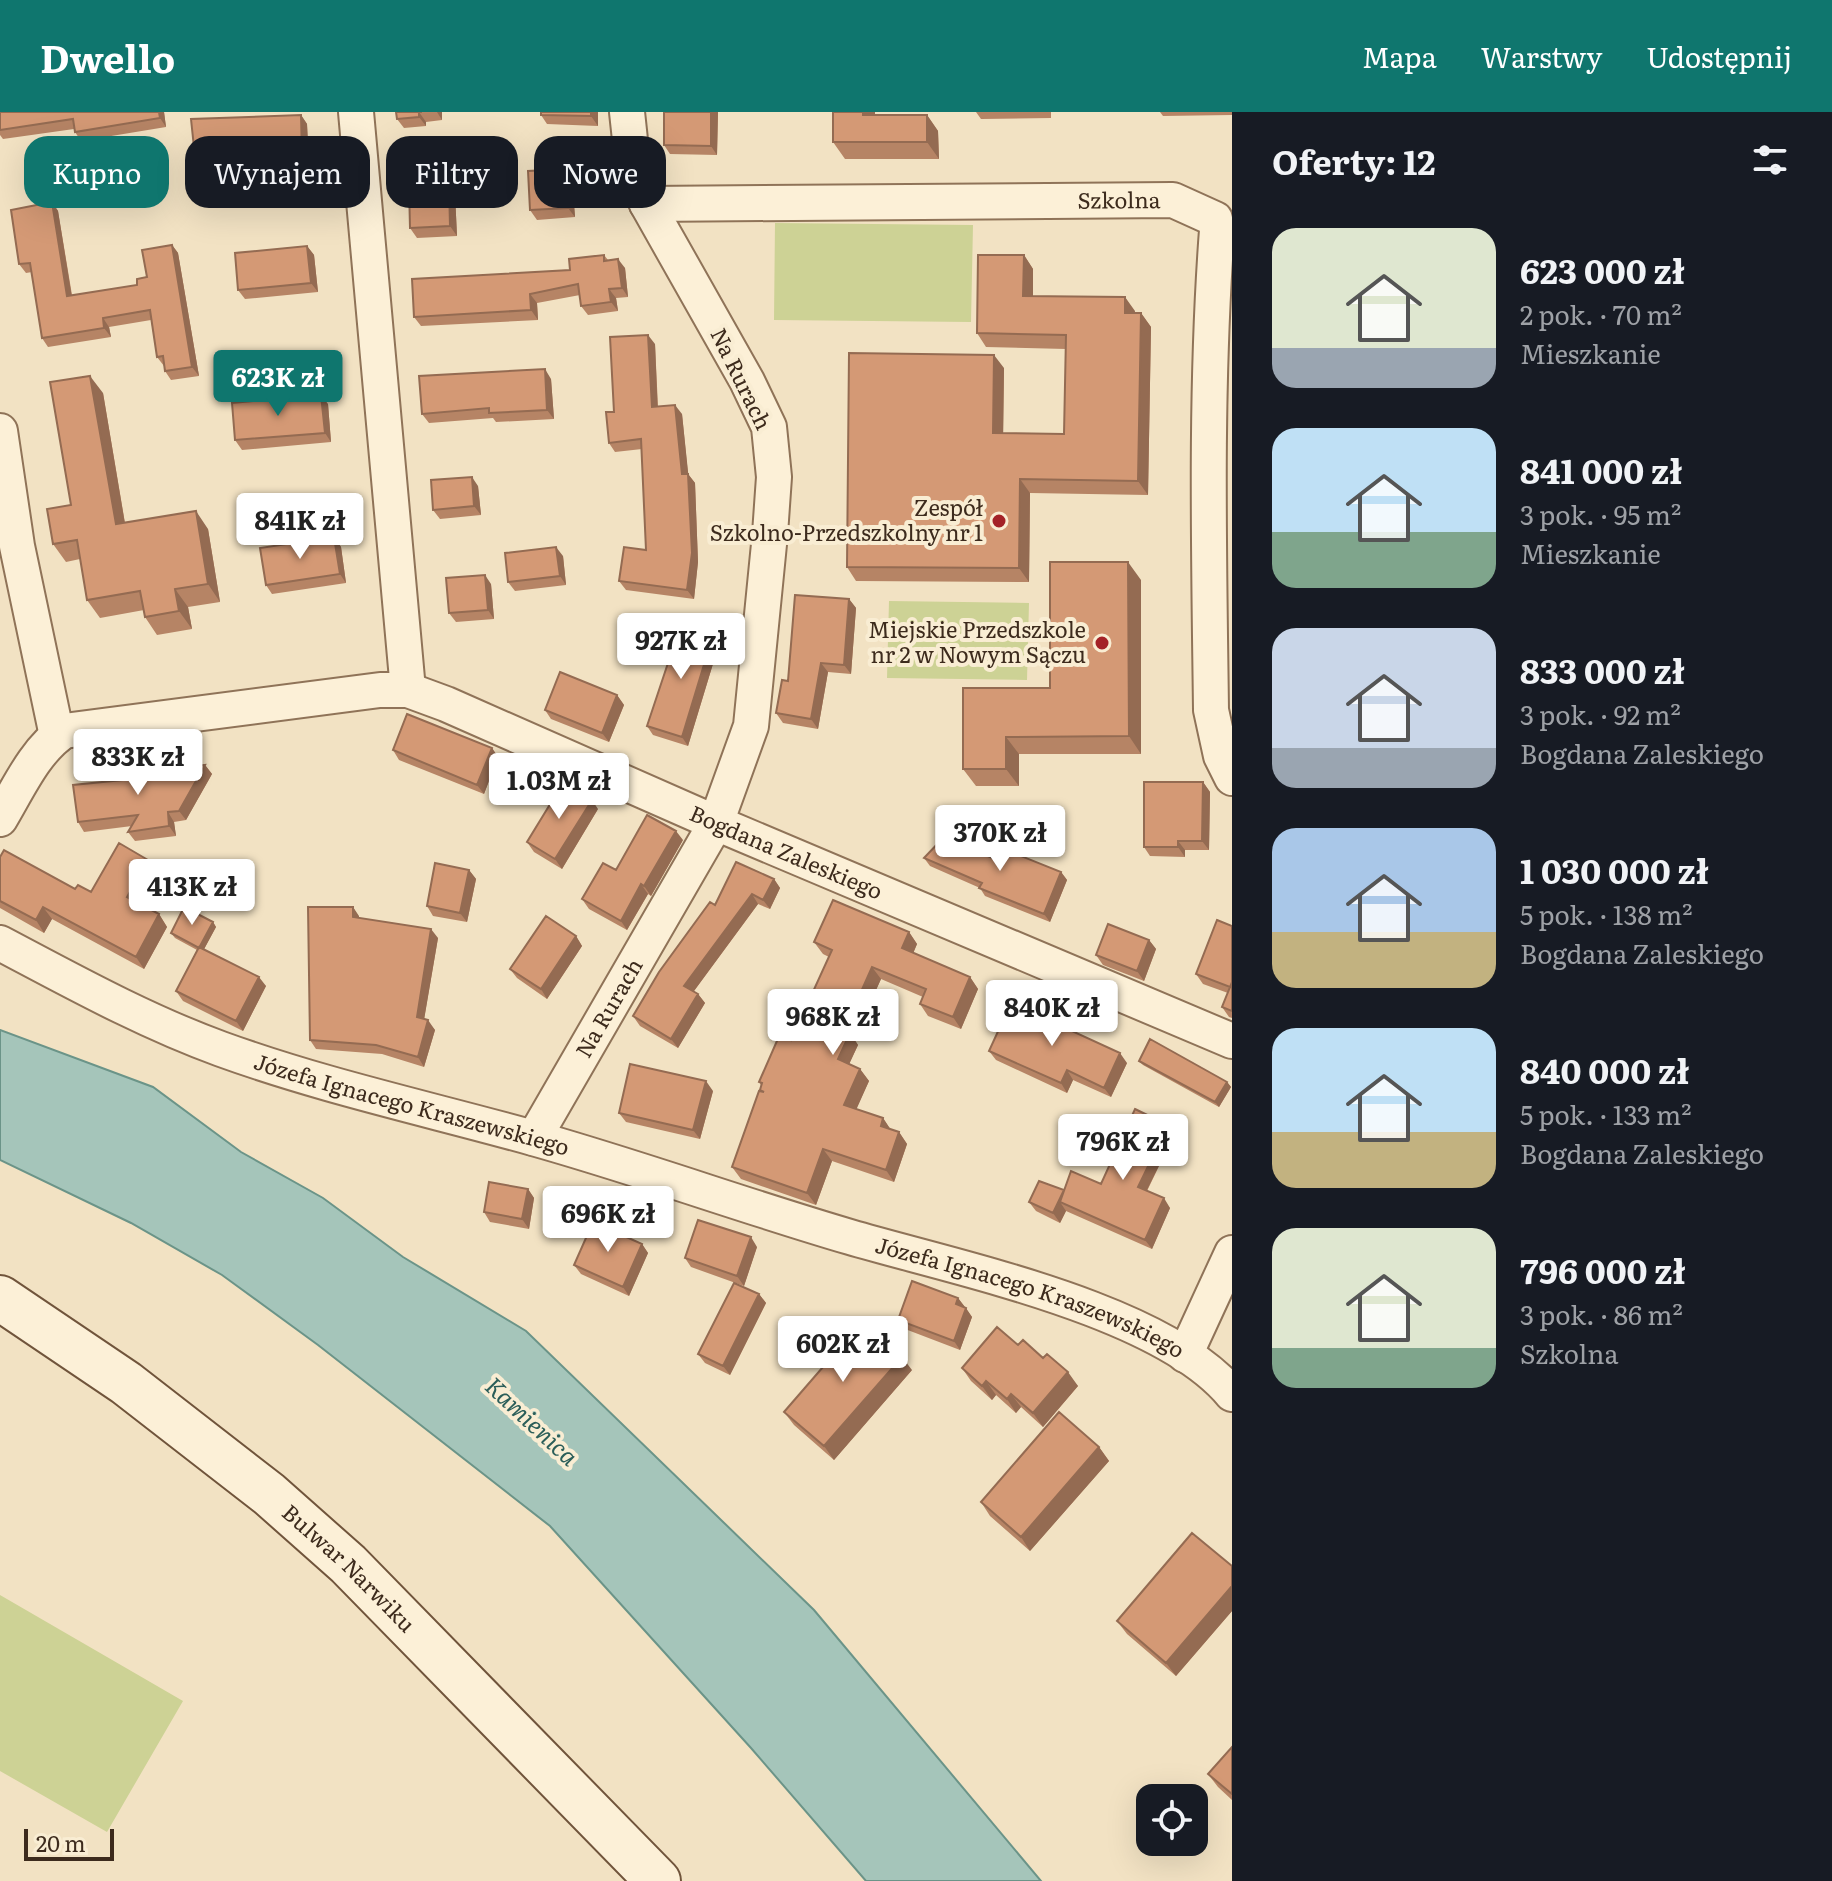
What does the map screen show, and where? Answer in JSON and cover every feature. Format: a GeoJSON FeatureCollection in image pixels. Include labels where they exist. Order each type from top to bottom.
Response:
{"type":"FeatureCollection","features":[{"type":"Feature","properties":{"kind":"main road","name":"Bulwar Narwiku"},"geometry":{"type":"LineString","coordinates":[[0,1298],[126,1383],[292,1514],[348,1564],[658,1881]]}},
{"type":"Feature","properties":{"kind":"street"},"geometry":{"type":"LineString","coordinates":[[356,112],[408,690]]}},
{"type":"Feature","properties":{"kind":"street","name":"Na Rurach"},"geometry":{"type":"LineString","coordinates":[[627,112],[630,136]]}},
{"type":"Feature","properties":{"kind":"street","name":"Szkolna"},"geometry":{"type":"LineString","coordinates":[[666,204],[1173,200],[1215,219],[1217,230],[1212,300],[1221,388],[1221,634],[1211,710],[1221,756],[1232,778]]}},
{"type":"Feature","properties":{"kind":"street","name":"Na Rurach"},"geometry":{"type":"LineString","coordinates":[[534,1138],[716,823],[751,726],[773,491],[769,427],[747,381],[649,208]]}},
{"type":"Feature","properties":{"kind":"street"},"geometry":{"type":"LineString","coordinates":[[0,431],[17,546],[57,736],[40,753],[0,819]]}},
{"type":"Feature","properties":{"kind":"street","name":"Bogdana Zaleskiego"},"geometry":{"type":"LineString","coordinates":[[57,736],[64,731],[380,690],[408,690],[1232,1041]]}},
{"type":"Feature","properties":{"kind":"street","name":"Józefa Ignacego Kraszewskiego"},"geometry":{"type":"LineString","coordinates":[[0,943],[118,1005],[220,1049],[399,1104],[534,1138],[847,1236],[1027,1287],[1136,1327],[1185,1355],[1224,1384],[1232,1394]]}},
{"type":"Feature","properties":{"kind":"street"},"geometry":{"type":"LineString","coordinates":[[1185,1355],[1232,1253]]}},
{"type":"Feature","properties":{"kind":"green space"},"geometry":{"type":"Polygon","coordinates":[[[775,223],[973,225],[971,322],[774,320],[775,223]]]}},
{"type":"Feature","properties":{"kind":"green space"},"geometry":{"type":"Polygon","coordinates":[[[889,601],[1029,603],[1027,680],[887,678],[889,601]]]}},
{"type":"Feature","properties":{"kind":"green space"},"geometry":{"type":"Polygon","coordinates":[[[0,1595],[183,1701],[107,1832],[0,1771],[0,1595]]]}},
{"type":"Feature","properties":{"kind":"water","name":"Kamienica"},"geometry":{"type":"Polygon","coordinates":[[[0,1030],[153,1087],[241,1152],[323,1198],[403,1257],[526,1331],[814,1610],[1041,1881],[866,1881],[751,1748],[550,1526],[318,1345],[222,1275],[131,1223],[0,1160],[0,1030]]]}},
{"type":"Feature","properties":{"kind":"building"},"geometry":{"type":"Polygon","coordinates":[[[0,112],[159,112],[160,118],[75,132],[73,119],[0,130],[0,112]]]}},
{"type":"Feature","properties":{"kind":"building"},"geometry":{"type":"Polygon","coordinates":[[[396,112],[419,112],[419,117],[397,119],[396,112]]]}},
{"type":"Feature","properties":{"kind":"building"},"geometry":{"type":"Polygon","coordinates":[[[541,112],[591,112],[591,116],[541,115],[541,112]]]}},
{"type":"Feature","properties":{"kind":"building"},"geometry":{"type":"Polygon","coordinates":[[[664,112],[711,112],[711,146],[666,145],[664,112]]]}},
{"type":"Feature","properties":{"kind":"building"},"geometry":{"type":"Polygon","coordinates":[[[833,112],[927,115],[927,142],[833,142],[833,112]]]}},
{"type":"Feature","properties":{"kind":"building"},"geometry":{"type":"Polygon","coordinates":[[[301,115],[302,136],[193,136],[191,119],[301,115]]]}},
{"type":"Feature","properties":{"kind":"building"},"geometry":{"type":"Polygon","coordinates":[[[528,171],[534,171],[534,208],[568,208],[530,210],[528,171]]]}},
{"type":"Feature","properties":{"kind":"building"},"geometry":{"type":"Polygon","coordinates":[[[53,208],[67,296],[137,285],[137,279],[147,277],[142,250],[172,245],[192,367],[165,371],[163,356],[157,357],[150,310],[103,318],[104,328],[42,338],[30,263],[19,264],[11,210],[53,208]]]}},
{"type":"Feature","properties":{"kind":"building"},"geometry":{"type":"Polygon","coordinates":[[[410,208],[450,208],[450,226],[410,228],[410,208]]]}},
{"type":"Feature","properties":{"kind":"building"},"geometry":{"type":"Polygon","coordinates":[[[307,246],[311,283],[238,290],[235,253],[307,246]]]}},
{"type":"Feature","properties":{"kind":"building"},"geometry":{"type":"Polygon","coordinates":[[[604,255],[604,261],[618,259],[622,288],[609,289],[611,302],[581,306],[578,284],[530,294],[531,310],[414,317],[412,279],[570,270],[569,259],[604,255]]]}},
{"type":"Feature","properties":{"kind":"building"},"geometry":{"type":"Polygon","coordinates":[[[978,255],[1024,255],[1023,296],[1125,297],[1125,313],[1141,313],[1138,481],[1020,479],[1019,568],[847,567],[849,353],[994,355],[993,433],[1064,434],[1066,335],[977,333],[978,255]]]}},
{"type":"Feature","properties":{"kind":"building"},"geometry":{"type":"Polygon","coordinates":[[[648,335],[652,407],[675,405],[682,474],[688,474],[692,553],[687,590],[619,581],[624,547],[646,550],[641,439],[609,443],[606,412],[614,412],[610,337],[648,335]]]}},
{"type":"Feature","properties":{"kind":"building"},"geometry":{"type":"Polygon","coordinates":[[[545,369],[547,410],[489,413],[489,408],[422,414],[419,376],[545,369]]]}},
{"type":"Feature","properties":{"kind":"building"},"geometry":{"type":"Polygon","coordinates":[[[90,376],[116,524],[196,511],[208,584],[175,589],[179,611],[145,617],[140,591],[87,600],[77,540],[53,544],[47,509],[71,505],[50,382],[90,376]]]}},
{"type":"Feature","properties":{"kind":"building"},"geometry":{"type":"Polygon","coordinates":[[[321,395],[325,433],[235,440],[232,403],[321,395]]]}},
{"type":"Feature","properties":{"kind":"building"},"geometry":{"type":"Polygon","coordinates":[[[472,477],[474,506],[433,510],[431,480],[472,477]]]}},
{"type":"Feature","properties":{"kind":"building"},"geometry":{"type":"Polygon","coordinates":[[[334,537],[340,574],[266,585],[260,548],[334,537]]]}},
{"type":"Feature","properties":{"kind":"building"},"geometry":{"type":"Polygon","coordinates":[[[556,547],[560,576],[508,582],[505,553],[556,547]]]}},
{"type":"Feature","properties":{"kind":"building","name":"Miejskie Przedszkole nr 2 w Nowym Sączu"},"geometry":{"type":"Polygon","coordinates":[[[1050,562],[1128,562],[1129,736],[1006,737],[1006,769],[963,769],[963,688],[1050,688],[1050,562]]]}},
{"type":"Feature","properties":{"kind":"building"},"geometry":{"type":"Polygon","coordinates":[[[485,575],[488,610],[449,613],[446,578],[485,575]]]}},
{"type":"Feature","properties":{"kind":"building"},"geometry":{"type":"Polygon","coordinates":[[[795,595],[849,599],[844,665],[821,663],[811,719],[776,713],[782,680],[788,681],[795,595]]]}},
{"type":"Feature","properties":{"kind":"building"},"geometry":{"type":"Polygon","coordinates":[[[681,624],[713,635],[682,737],[647,726],[681,624]]]}},
{"type":"Feature","properties":{"kind":"building"},"geometry":{"type":"Polygon","coordinates":[[[560,672],[617,695],[602,733],[545,710],[560,672]]]}},
{"type":"Feature","properties":{"kind":"building"},"geometry":{"type":"Polygon","coordinates":[[[407,714],[492,748],[477,785],[393,750],[407,714]]]}},
{"type":"Feature","properties":{"kind":"building"},"geometry":{"type":"Polygon","coordinates":[[[205,765],[179,811],[168,812],[169,826],[128,832],[138,815],[78,822],[73,785],[122,780],[121,773],[205,765]]]}},
{"type":"Feature","properties":{"kind":"building"},"geometry":{"type":"Polygon","coordinates":[[[1144,782],[1203,782],[1202,841],[1178,841],[1178,847],[1144,847],[1144,782]]]}},
{"type":"Feature","properties":{"kind":"building"},"geometry":{"type":"Polygon","coordinates":[[[563,783],[592,800],[555,859],[527,842],[563,783]]]}},
{"type":"Feature","properties":{"kind":"building"},"geometry":{"type":"Polygon","coordinates":[[[647,815],[676,831],[621,921],[582,899],[603,863],[616,870],[647,815]]]}},
{"type":"Feature","properties":{"kind":"building"},"geometry":{"type":"Polygon","coordinates":[[[944,837],[992,858],[996,846],[1061,872],[1044,914],[979,888],[982,883],[924,858],[944,837]]]}},
{"type":"Feature","properties":{"kind":"building"},"geometry":{"type":"Polygon","coordinates":[[[119,843],[148,860],[127,897],[159,914],[136,957],[43,907],[36,920],[0,901],[0,857],[4,850],[75,889],[78,885],[91,892],[119,843]]]}},
{"type":"Feature","properties":{"kind":"building"},"geometry":{"type":"Polygon","coordinates":[[[736,862],[774,879],[763,900],[752,894],[684,986],[698,994],[671,1039],[633,1016],[659,972],[710,902],[715,905],[736,862]]]}},
{"type":"Feature","properties":{"kind":"building"},"geometry":{"type":"Polygon","coordinates":[[[435,863],[469,870],[460,913],[427,906],[435,863]]]}},
{"type":"Feature","properties":{"kind":"building"},"geometry":{"type":"Polygon","coordinates":[[[833,900],[909,932],[902,948],[970,977],[953,1017],[920,1004],[926,989],[872,967],[844,1030],[850,1033],[838,1059],[860,1069],[844,1105],[883,1118],[881,1126],[899,1132],[886,1170],[823,1149],[807,1193],[732,1167],[759,1091],[764,1092],[760,1090],[762,1083],[759,1082],[780,1034],[791,1040],[832,950],[814,942],[833,900]]]}},
{"type":"Feature","properties":{"kind":"building"},"geometry":{"type":"Polygon","coordinates":[[[184,907],[213,922],[199,948],[171,933],[184,907]]]}},
{"type":"Feature","properties":{"kind":"building"},"geometry":{"type":"Polygon","coordinates":[[[308,907],[353,907],[353,917],[431,929],[417,1017],[428,1020],[418,1057],[376,1045],[310,1040],[308,907]]]}},
{"type":"Feature","properties":{"kind":"building"},"geometry":{"type":"Polygon","coordinates":[[[546,916],[576,936],[541,989],[510,969],[546,916]]]}},
{"type":"Feature","properties":{"kind":"building"},"geometry":{"type":"Polygon","coordinates":[[[1217,920],[1232,926],[1230,987],[1196,974],[1217,920]]]}},
{"type":"Feature","properties":{"kind":"building"},"geometry":{"type":"Polygon","coordinates":[[[1108,924],[1149,940],[1137,971],[1096,955],[1108,924]]]}},
{"type":"Feature","properties":{"kind":"building"},"geometry":{"type":"Polygon","coordinates":[[[199,947],[259,977],[236,1021],[176,991],[199,947]]]}},
{"type":"Feature","properties":{"kind":"building"},"geometry":{"type":"Polygon","coordinates":[[[1232,982],[1232,1011],[1222,1007],[1232,982]]]}},
{"type":"Feature","properties":{"kind":"building"},"geometry":{"type":"Polygon","coordinates":[[[1011,1003],[1120,1053],[1104,1088],[1067,1070],[1061,1083],[989,1051],[1011,1003]]]}},
{"type":"Feature","properties":{"kind":"building"},"geometry":{"type":"Polygon","coordinates":[[[1150,1039],[1227,1082],[1215,1102],[1139,1061],[1150,1039]]]}},
{"type":"Feature","properties":{"kind":"building"},"geometry":{"type":"Polygon","coordinates":[[[630,1064],[706,1081],[693,1130],[619,1113],[630,1064]]]}},
{"type":"Feature","properties":{"kind":"building"},"geometry":{"type":"Polygon","coordinates":[[[1135,1109],[1168,1125],[1138,1187],[1164,1198],[1145,1240],[1060,1202],[1071,1171],[1101,1184],[1135,1109]]]}},
{"type":"Feature","properties":{"kind":"building"},"geometry":{"type":"Polygon","coordinates":[[[1039,1181],[1064,1190],[1053,1213],[1029,1202],[1039,1181]]]}},
{"type":"Feature","properties":{"kind":"building"},"geometry":{"type":"Polygon","coordinates":[[[489,1182],[528,1189],[522,1219],[484,1212],[489,1182]]]}},
{"type":"Feature","properties":{"kind":"building"},"geometry":{"type":"Polygon","coordinates":[[[698,1220],[751,1237],[737,1276],[685,1258],[698,1220]]]}},
{"type":"Feature","properties":{"kind":"building"},"geometry":{"type":"Polygon","coordinates":[[[593,1222],[642,1244],[623,1287],[574,1265],[593,1222]]]}},
{"type":"Feature","properties":{"kind":"building"},"geometry":{"type":"Polygon","coordinates":[[[912,1281],[958,1298],[956,1304],[966,1308],[954,1341],[898,1320],[912,1281]]]}},
{"type":"Feature","properties":{"kind":"building"},"geometry":{"type":"Polygon","coordinates":[[[734,1283],[759,1294],[723,1366],[698,1354],[734,1283]]]}},
{"type":"Feature","properties":{"kind":"building"},"geometry":{"type":"Polygon","coordinates":[[[862,1322],[902,1357],[824,1446],[784,1412],[862,1322]]]}},
{"type":"Feature","properties":{"kind":"building"},"geometry":{"type":"Polygon","coordinates":[[[997,1327],[1018,1345],[1023,1340],[1043,1358],[1047,1354],[1068,1372],[1033,1413],[1011,1394],[1007,1399],[986,1381],[982,1386],[962,1368],[997,1327]]]}},
{"type":"Feature","properties":{"kind":"building"},"geometry":{"type":"Polygon","coordinates":[[[1059,1412],[1099,1447],[1021,1537],[981,1502],[1059,1412]]]}},
{"type":"Feature","properties":{"kind":"building"},"geometry":{"type":"Polygon","coordinates":[[[1192,1533],[1232,1566],[1232,1586],[1166,1663],[1117,1621],[1192,1533]]]}},
{"type":"Feature","properties":{"kind":"building"},"geometry":{"type":"Polygon","coordinates":[[[1232,1747],[1232,1794],[1208,1774],[1232,1747]]]}},
{"type":"Feature","properties":{"kind":"place","name":"Zespół Szkolno-Przedszkolny nr 1"},"geometry":{"type":"Point","coordinates":[999,521]}},
{"type":"Feature","properties":{"kind":"place","name":"Miejskie Przedszkole nr 2 w Nowym Sączu"},"geometry":{"type":"Point","coordinates":[1102,643]}}]}
